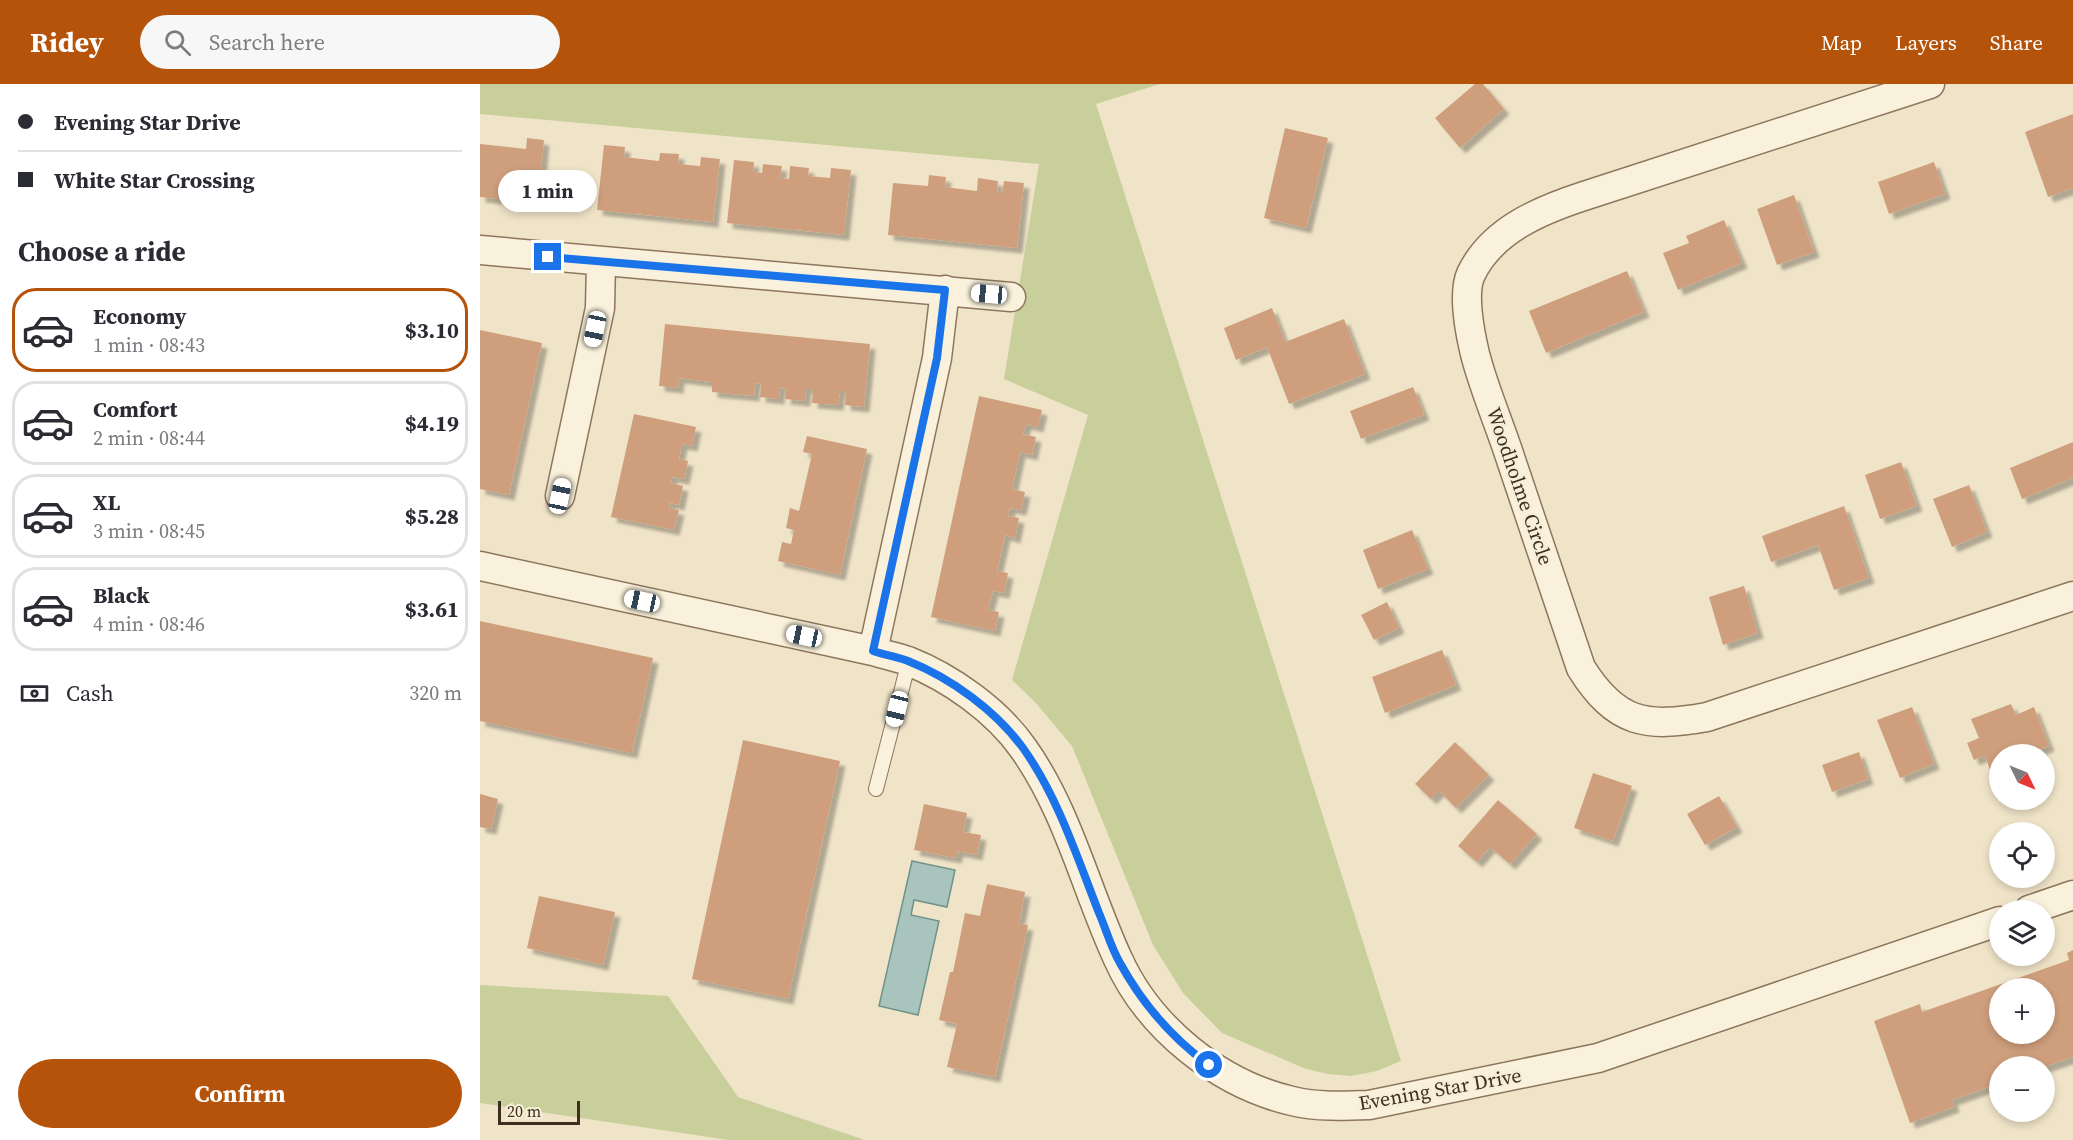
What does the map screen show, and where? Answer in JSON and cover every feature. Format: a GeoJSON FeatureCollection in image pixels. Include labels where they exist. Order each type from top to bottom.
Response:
{"type":"FeatureCollection","features":[{"type":"Feature","properties":{"kind":"street","name":"Woodholme Circle"},"geometry":{"type":"LineString","coordinates":[[1930,84],[1584,196],[1528,218],[1500,237],[1481,258],[1470,275],[1466,296],[1475,353],[1581,668],[1608,702],[1626,715],[1647,721],[1674,723],[1707,717],[2073,596]]}},
{"type":"Feature","properties":{"kind":"street"},"geometry":{"type":"LineString","coordinates":[[480,250],[1011,297]]}},
{"type":"Feature","properties":{"kind":"street"},"geometry":{"type":"LineString","coordinates":[[560,496],[600,308],[601,262]]}},
{"type":"Feature","properties":{"kind":"street"},"geometry":{"type":"LineString","coordinates":[[873,651],[937,358],[945,290]]}},
{"type":"Feature","properties":{"kind":"street","name":"Evening Star Drive"},"geometry":{"type":"LineString","coordinates":[[480,566],[873,651],[909,662],[941,678],[969,696],[997,719],[1023,747],[1044,782],[1119,961],[1139,996],[1194,1054],[1224,1075],[1258,1092],[1294,1101],[1332,1106],[1369,1105],[1598,1058],[1989,925]]}},
{"type":"Feature","properties":{"kind":"street"},"geometry":{"type":"LineString","coordinates":[[2055,901],[2073,895]]}},
{"type":"Feature","properties":{"kind":"lane"},"geometry":{"type":"LineString","coordinates":[[876,789],[909,662]]}},
{"type":"Feature","properties":{"kind":"green space"},"geometry":{"type":"Polygon","coordinates":[[[480,84],[1160,84],[1096,104],[1401,1061],[1377,1071],[1351,1076],[1328,1074],[1306,1069],[1222,1033],[1183,993],[1153,945],[1072,746],[1035,702],[1012,680],[1088,415],[1004,379],[1039,164],[480,114],[480,84]]]}},
{"type":"Feature","properties":{"kind":"green space"},"geometry":{"type":"Polygon","coordinates":[[[480,985],[668,996],[738,1097],[865,1140],[729,1140],[480,1103],[480,985]]]}},
{"type":"Feature","properties":{"kind":"water"},"geometry":{"type":"Polygon","coordinates":[[[912,861],[955,870],[947,907],[914,900],[911,915],[939,921],[918,1015],[879,1006],[912,861]]]}},
{"type":"Feature","properties":{"kind":"building"},"geometry":{"type":"Polygon","coordinates":[[[1475,84],[1483,84],[1504,109],[1460,148],[1435,118],[1475,84]]]}},
{"type":"Feature","properties":{"kind":"building"},"geometry":{"type":"Polygon","coordinates":[[[2073,114],[2073,188],[2048,197],[2025,132],[2073,114]]]}},
{"type":"Feature","properties":{"kind":"building"},"geometry":{"type":"Polygon","coordinates":[[[1285,128],[1328,138],[1306,228],[1264,218],[1285,128]]]}},
{"type":"Feature","properties":{"kind":"building"},"geometry":{"type":"Polygon","coordinates":[[[527,138],[544,140],[538,203],[480,197],[480,144],[526,149],[527,138]]]}},
{"type":"Feature","properties":{"kind":"building"},"geometry":{"type":"Polygon","coordinates":[[[604,145],[625,147],[624,157],[659,161],[660,153],[679,154],[678,164],[700,166],[701,157],[720,159],[713,222],[597,210],[604,145]]]}},
{"type":"Feature","properties":{"kind":"building"},"geometry":{"type":"Polygon","coordinates":[[[734,160],[754,162],[753,172],[762,173],[763,164],[782,166],[780,178],[789,179],[790,166],[809,168],[808,176],[830,178],[831,168],[851,170],[844,235],[727,223],[734,160]]]}},
{"type":"Feature","properties":{"kind":"building"},"geometry":{"type":"Polygon","coordinates":[[[1934,162],[1945,194],[1889,214],[1878,182],[1934,162]]]}},
{"type":"Feature","properties":{"kind":"building"},"geometry":{"type":"Polygon","coordinates":[[[929,175],[946,177],[945,187],[977,191],[978,178],[998,181],[997,193],[1002,193],[1004,181],[1024,183],[1017,248],[888,235],[893,183],[928,186],[929,175]]]}},
{"type":"Feature","properties":{"kind":"building"},"geometry":{"type":"Polygon","coordinates":[[[1794,195],[1814,252],[1777,265],[1757,209],[1794,195]]]}},
{"type":"Feature","properties":{"kind":"building"},"geometry":{"type":"Polygon","coordinates":[[[1724,220],[1742,263],[1678,290],[1663,253],[1689,243],[1686,236],[1724,220]]]}},
{"type":"Feature","properties":{"kind":"building"},"geometry":{"type":"Polygon","coordinates":[[[1627,271],[1644,312],[1546,353],[1529,311],[1627,271]]]}},
{"type":"Feature","properties":{"kind":"building"},"geometry":{"type":"Polygon","coordinates":[[[1272,308],[1285,342],[1344,319],[1365,374],[1289,404],[1267,347],[1236,360],[1224,328],[1272,308]]]}},
{"type":"Feature","properties":{"kind":"building"},"geometry":{"type":"Polygon","coordinates":[[[665,324],[870,344],[864,407],[845,405],[846,391],[840,391],[838,405],[812,403],[813,389],[806,389],[805,401],[785,399],[786,389],[780,388],[779,399],[760,397],[761,384],[755,383],[754,396],[712,392],[712,382],[679,378],[678,388],[659,386],[665,324]]]}},
{"type":"Feature","properties":{"kind":"building"},"geometry":{"type":"Polygon","coordinates":[[[480,330],[542,343],[509,495],[480,489],[480,330]]]}},
{"type":"Feature","properties":{"kind":"building"},"geometry":{"type":"Polygon","coordinates":[[[1413,387],[1424,415],[1361,439],[1350,411],[1413,387]]]}},
{"type":"Feature","properties":{"kind":"building"},"geometry":{"type":"Polygon","coordinates":[[[979,396],[1042,410],[1038,427],[1026,424],[1023,434],[1036,437],[1032,455],[1020,452],[1012,489],[1025,492],[1021,510],[1010,508],[1008,516],[1019,518],[1015,538],[1005,535],[997,571],[1008,573],[1004,593],[993,591],[988,610],[999,612],[995,631],[931,617],[979,396]]]}},
{"type":"Feature","properties":{"kind":"building"},"geometry":{"type":"Polygon","coordinates":[[[634,414],[696,427],[692,446],[682,444],[679,459],[688,461],[684,479],[672,477],[671,483],[683,486],[679,505],[670,503],[669,508],[679,510],[674,530],[611,517],[634,414]]]}},
{"type":"Feature","properties":{"kind":"building"},"geometry":{"type":"Polygon","coordinates":[[[807,436],[867,449],[840,575],[778,561],[782,542],[791,544],[794,530],[786,528],[790,508],[799,511],[812,454],[803,452],[807,436]]]}},
{"type":"Feature","properties":{"kind":"building"},"geometry":{"type":"Polygon","coordinates":[[[2073,442],[2073,478],[2022,499],[2010,468],[2073,442]]]}},
{"type":"Feature","properties":{"kind":"building"},"geometry":{"type":"Polygon","coordinates":[[[1901,462],[1917,506],[1880,519],[1865,475],[1901,462]]]}},
{"type":"Feature","properties":{"kind":"building"},"geometry":{"type":"Polygon","coordinates":[[[1969,485],[1987,532],[1952,547],[1933,499],[1969,485]]]}},
{"type":"Feature","properties":{"kind":"building"},"geometry":{"type":"Polygon","coordinates":[[[1844,506],[1869,578],[1834,590],[1818,545],[1771,562],[1762,536],[1844,506]]]}},
{"type":"Feature","properties":{"kind":"building"},"geometry":{"type":"Polygon","coordinates":[[[1412,530],[1428,569],[1378,589],[1363,550],[1412,530]]]}},
{"type":"Feature","properties":{"kind":"building"},"geometry":{"type":"Polygon","coordinates":[[[1744,586],[1758,633],[1723,645],[1709,597],[1744,586]]]}},
{"type":"Feature","properties":{"kind":"building"},"geometry":{"type":"Polygon","coordinates":[[[1387,602],[1399,628],[1374,640],[1361,615],[1387,602]]]}},
{"type":"Feature","properties":{"kind":"building"},"geometry":{"type":"Polygon","coordinates":[[[480,621],[653,658],[632,753],[480,721],[480,621]]]}},
{"type":"Feature","properties":{"kind":"building"},"geometry":{"type":"Polygon","coordinates":[[[1442,650],[1456,685],[1385,713],[1372,677],[1442,650]]]}},
{"type":"Feature","properties":{"kind":"building"},"geometry":{"type":"Polygon","coordinates":[[[2011,704],[2016,715],[2034,707],[2048,744],[1989,744],[1989,767],[1985,755],[1974,760],[1967,743],[1979,738],[1971,719],[2011,704]]]}},
{"type":"Feature","properties":{"kind":"building"},"geometry":{"type":"Polygon","coordinates":[[[1912,707],[1934,764],[1900,778],[1877,720],[1912,707]]]}},
{"type":"Feature","properties":{"kind":"building"},"geometry":{"type":"Polygon","coordinates":[[[743,740],[840,761],[788,999],[692,979],[743,740]]]}},
{"type":"Feature","properties":{"kind":"building"},"geometry":{"type":"Polygon","coordinates":[[[1455,742],[1489,775],[1456,808],[1439,791],[1431,799],[1415,784],[1455,742]]]}},
{"type":"Feature","properties":{"kind":"building"},"geometry":{"type":"Polygon","coordinates":[[[1859,752],[1868,779],[1832,792],[1822,765],[1859,752]]]}},
{"type":"Feature","properties":{"kind":"building"},"geometry":{"type":"Polygon","coordinates":[[[1593,773],[1632,786],[1613,841],[1574,828],[1593,773]]]}},
{"type":"Feature","properties":{"kind":"building"},"geometry":{"type":"Polygon","coordinates":[[[480,794],[498,799],[491,829],[480,827],[480,794]]]}},
{"type":"Feature","properties":{"kind":"building"},"geometry":{"type":"Polygon","coordinates":[[[1719,796],[1737,827],[1705,845],[1687,814],[1719,796]]]}},
{"type":"Feature","properties":{"kind":"building"},"geometry":{"type":"Polygon","coordinates":[[[1498,800],[1537,834],[1510,864],[1490,847],[1477,862],[1458,846],[1498,800]]]}},
{"type":"Feature","properties":{"kind":"building"},"geometry":{"type":"Polygon","coordinates":[[[924,804],[967,813],[963,832],[981,835],[977,855],[958,851],[956,858],[914,850],[924,804]]]}},
{"type":"Feature","properties":{"kind":"building"},"geometry":{"type":"Polygon","coordinates":[[[987,884],[1025,892],[1019,924],[1028,925],[995,1077],[947,1067],[957,1024],[939,1020],[950,972],[953,972],[965,913],[980,916],[987,884]]]}},
{"type":"Feature","properties":{"kind":"building"},"geometry":{"type":"Polygon","coordinates":[[[539,896],[615,912],[603,965],[527,948],[539,896]]]}},
{"type":"Feature","properties":{"kind":"building"},"geometry":{"type":"Polygon","coordinates":[[[2073,950],[2073,1057],[2055,1063],[2055,1056],[1989,1056],[1989,1087],[1952,1100],[1954,1107],[1910,1123],[1874,1021],[1920,1004],[1922,1012],[1989,988],[1989,1044],[2055,1044],[2055,978],[2018,978],[2069,960],[2067,953],[2073,950]]]}},
{"type":"Feature","properties":{"kind":"route"},"geometry":{"type":"LineString","coordinates":[[548,257],[945,290],[937,358],[873,651],[909,662],[941,678],[969,696],[997,719],[1023,747],[1044,782],[1061,818],[1119,961],[1139,996],[1166,1027],[1209,1065]]}}]}
